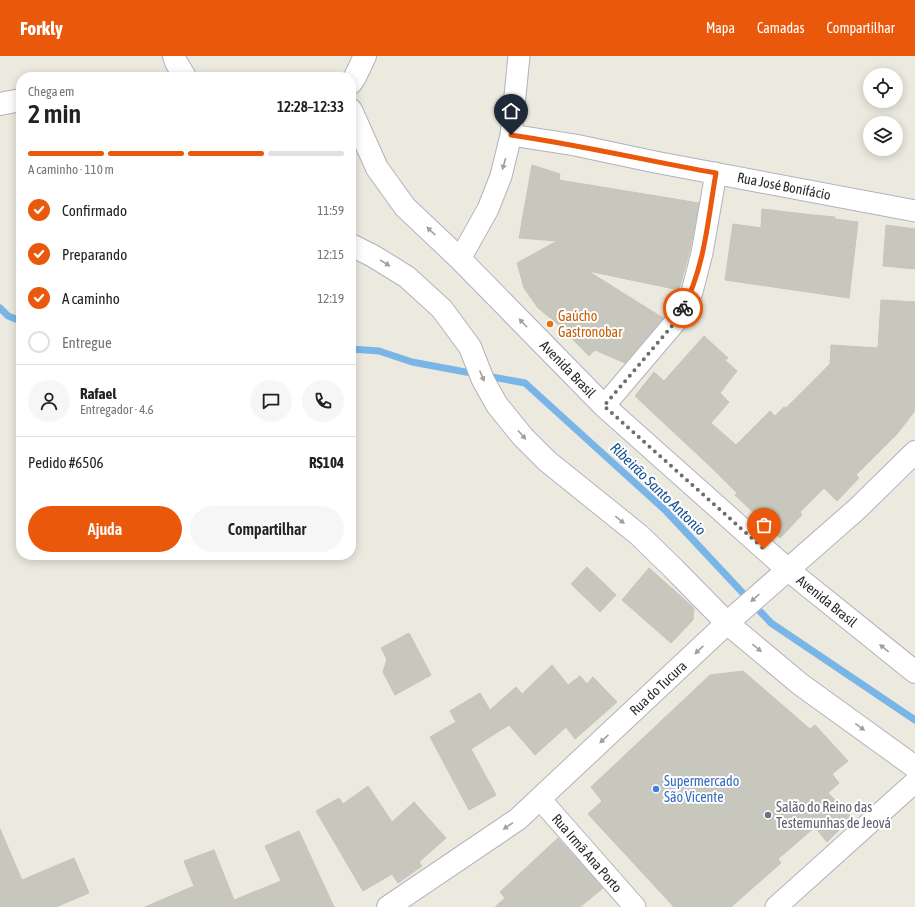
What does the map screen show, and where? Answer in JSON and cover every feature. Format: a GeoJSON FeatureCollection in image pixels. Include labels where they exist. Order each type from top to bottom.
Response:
{"type":"FeatureCollection","features":[{"type":"Feature","properties":{"kind":"main road"},"geometry":{"type":"LineString","coordinates":[[174,56],[182,72]]}},
{"type":"Feature","properties":{"kind":"main road"},"geometry":{"type":"LineString","coordinates":[[356,75],[365,56]]}},
{"type":"Feature","properties":{"kind":"main road"},"geometry":{"type":"LineString","coordinates":[[0,104],[16,101]]}},
{"type":"Feature","properties":{"kind":"main road","name":"Avenida Brasil"},"geometry":{"type":"LineString","coordinates":[[356,121],[377,168],[405,208],[460,259],[604,406],[780,575],[915,672]]}},
{"type":"Feature","properties":{"kind":"main road"},"geometry":{"type":"LineString","coordinates":[[356,248],[407,277],[442,309],[470,347],[483,380],[497,405],[523,437],[547,461],[639,536],[673,568],[732,619],[800,684],[915,767]]}},
{"type":"Feature","properties":{"kind":"main road","name":"Rua do Tucura"},"geometry":{"type":"LineString","coordinates":[[388,907],[518,819],[780,575],[857,509],[915,452]]}},
{"type":"Feature","properties":{"kind":"street"},"geometry":{"type":"LineString","coordinates":[[460,259],[488,209],[500,176],[511,135],[519,56]]}},
{"type":"Feature","properties":{"kind":"street","name":"Rua José Bonifácio"},"geometry":{"type":"LineString","coordinates":[[511,135],[915,210]]}},
{"type":"Feature","properties":{"kind":"street"},"geometry":{"type":"LineString","coordinates":[[604,406],[677,320],[692,292],[702,253],[716,173]]}},
{"type":"Feature","properties":{"kind":"street"},"geometry":{"type":"LineString","coordinates":[[776,907],[915,782]]}},
{"type":"Feature","properties":{"kind":"street","name":"Rua Irmã Ana Porto"},"geometry":{"type":"LineString","coordinates":[[540,799],[635,907]]}},
{"type":"Feature","properties":{"kind":"building"},"geometry":{"type":"Polygon","coordinates":[[[532,165],[560,174],[559,180],[699,203],[690,250],[679,290],[588,271],[663,318],[625,363],[595,350],[589,356],[560,326],[538,308],[524,288],[517,263],[557,241],[519,238],[532,165]]]}},
{"type":"Feature","properties":{"kind":"building"},"geometry":{"type":"Polygon","coordinates":[[[762,209],[835,217],[835,219],[858,222],[849,298],[725,280],[733,224],[761,228],[762,209]]]}},
{"type":"Feature","properties":{"kind":"building"},"geometry":{"type":"Polygon","coordinates":[[[886,225],[915,229],[915,269],[883,266],[886,225]]]}},
{"type":"Feature","properties":{"kind":"building"},"geometry":{"type":"Polygon","coordinates":[[[881,300],[915,302],[914,412],[897,434],[856,475],[859,478],[837,501],[824,488],[800,512],[802,515],[780,538],[735,495],[737,493],[713,469],[635,396],[654,372],[664,381],[704,336],[728,358],[725,360],[737,371],[720,393],[729,402],[711,423],[736,445],[770,411],[775,416],[784,407],[786,408],[830,364],[831,345],[878,348],[881,300]]]}},
{"type":"Feature","properties":{"kind":"building"},"geometry":{"type":"Polygon","coordinates":[[[587,567],[616,595],[600,612],[571,584],[587,567]]]}},
{"type":"Feature","properties":{"kind":"building"},"geometry":{"type":"Polygon","coordinates":[[[649,568],[694,608],[693,620],[671,643],[622,600],[649,568]]]}},
{"type":"Feature","properties":{"kind":"building"},"geometry":{"type":"Polygon","coordinates":[[[409,633],[431,675],[395,695],[383,672],[387,659],[381,648],[409,633]]]}},
{"type":"Feature","properties":{"kind":"building"},"geometry":{"type":"Polygon","coordinates":[[[552,665],[568,685],[580,676],[587,684],[593,677],[617,702],[575,739],[566,727],[535,755],[509,725],[471,749],[496,795],[469,810],[430,737],[456,722],[450,711],[480,693],[490,710],[516,687],[522,694],[552,665]]]}},
{"type":"Feature","properties":{"kind":"building","name":"Supermercado São Vicente"},"geometry":{"type":"Polygon","coordinates":[[[743,671],[810,729],[815,725],[848,761],[832,774],[839,783],[828,793],[852,817],[827,842],[815,827],[778,859],[781,863],[731,907],[674,907],[588,814],[602,801],[591,787],[710,675],[743,671]]]}},
{"type":"Feature","properties":{"kind":"building"},"geometry":{"type":"Polygon","coordinates":[[[368,786],[392,822],[414,802],[446,838],[419,862],[422,866],[398,883],[392,874],[363,891],[316,811],[339,798],[343,804],[368,786]]]}},
{"type":"Feature","properties":{"kind":"building"},"geometry":{"type":"Polygon","coordinates":[[[0,829],[22,880],[74,858],[89,893],[56,907],[0,907],[0,829]]]}},
{"type":"Feature","properties":{"kind":"building"},"geometry":{"type":"Polygon","coordinates":[[[299,831],[334,907],[145,907],[194,886],[184,861],[214,850],[234,900],[281,881],[265,846],[299,831]]]}},
{"type":"Feature","properties":{"kind":"building"},"geometry":{"type":"Polygon","coordinates":[[[558,838],[603,888],[580,907],[495,907],[505,898],[500,892],[558,838]]]}},
{"type":"Feature","properties":{"kind":"waterway","name":"Ribeirão Santo Antonio"},"geometry":{"type":"LineString","coordinates":[[0,308],[8,316],[16,319]]}},
{"type":"Feature","properties":{"kind":"waterway","name":"Ribeirão Santo Antonio"},"geometry":{"type":"LineString","coordinates":[[356,349],[379,351],[412,362],[525,383],[666,511],[771,623],[915,720]]}},
{"type":"Feature","properties":{"kind":"way so far"},"geometry":{"type":"LineString","coordinates":[[683,308],[677,320],[604,406],[764,549]]}},
{"type":"Feature","properties":{"kind":"place","name":"Gaúcho Gastronobar"},"geometry":{"type":"Point","coordinates":[550,324]}},
{"type":"Feature","properties":{"kind":"place","name":"Supermercado São Vicente"},"geometry":{"type":"Point","coordinates":[656,789]}},
{"type":"Feature","properties":{"kind":"place","name":"Salão do Reino das Testemunhas de Jeová"},"geometry":{"type":"Point","coordinates":[768,815]}},
{"type":"Feature","properties":{"kind":"route"},"geometry":{"type":"LineString","coordinates":[[511,135],[716,173],[702,253],[692,292],[683,308]]}}]}
